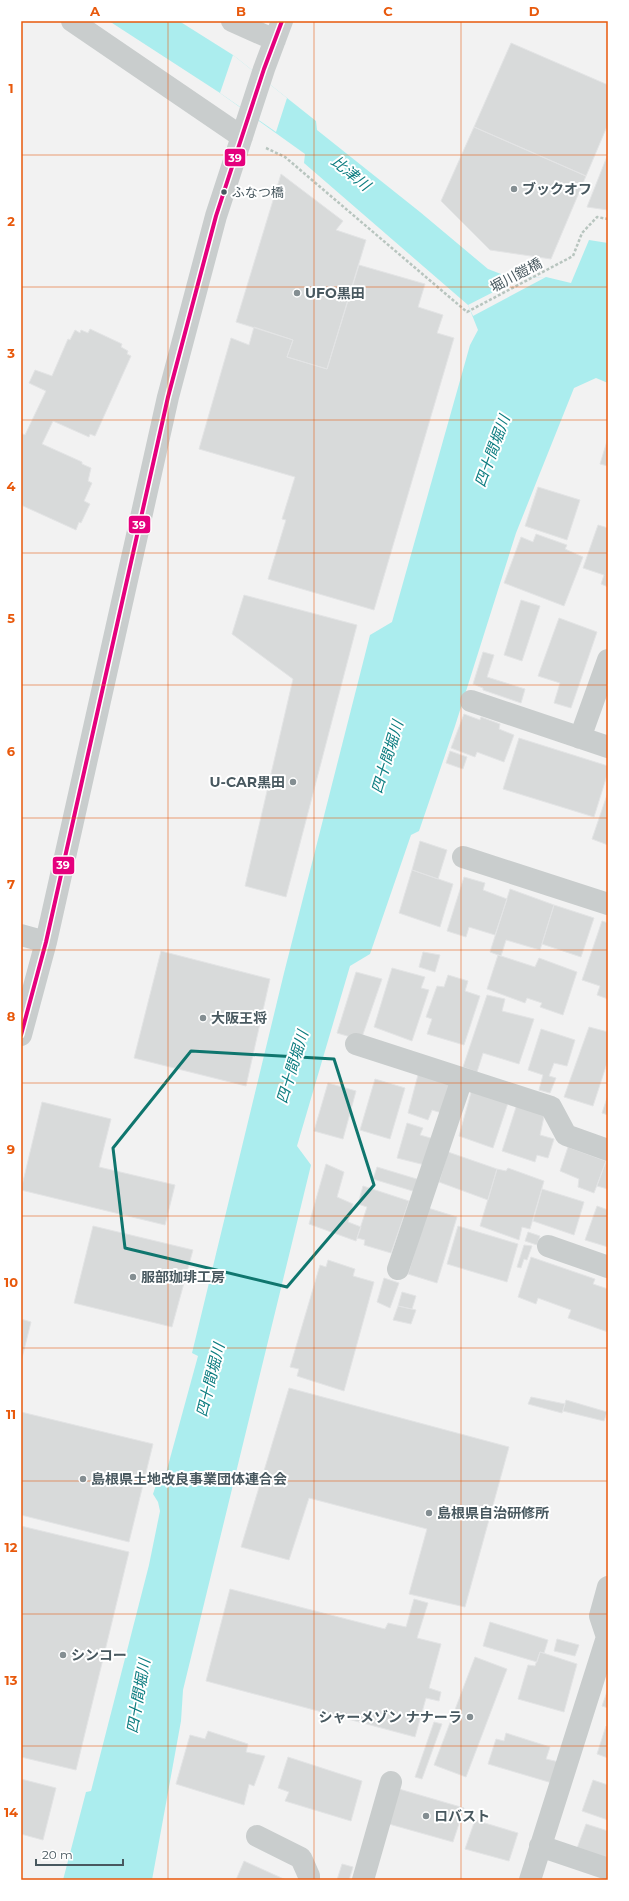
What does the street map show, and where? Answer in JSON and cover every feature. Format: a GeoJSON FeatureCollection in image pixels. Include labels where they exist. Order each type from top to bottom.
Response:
{"type":"FeatureCollection","features":[{"type":"Feature","properties":{"kind":"street"},"geometry":{"type":"LineString","coordinates":[[72,21],[245,128]]}},
{"type":"Feature","properties":{"kind":"street"},"geometry":{"type":"LineString","coordinates":[[21,1035],[46,942],[168,396],[216,216],[264,69],[279,31],[232,21]]}},
{"type":"Feature","properties":{"kind":"street"},"geometry":{"type":"LineString","coordinates":[[580,738],[608,660]]}},
{"type":"Feature","properties":{"kind":"street"},"geometry":{"type":"LineString","coordinates":[[471,701],[608,747]]}},
{"type":"Feature","properties":{"kind":"street"},"geometry":{"type":"LineString","coordinates":[[463,857],[608,904]]}},
{"type":"Feature","properties":{"kind":"street"},"geometry":{"type":"LineString","coordinates":[[21,935],[46,942]]}},
{"type":"Feature","properties":{"kind":"street"},"geometry":{"type":"LineString","coordinates":[[356,1044],[551,1108],[566,1135],[608,1150]]}},
{"type":"Feature","properties":{"kind":"street"},"geometry":{"type":"LineString","coordinates":[[398,1269],[462,1079]]}},
{"type":"Feature","properties":{"kind":"street"},"geometry":{"type":"LineString","coordinates":[[548,1246],[608,1267]]}},
{"type":"Feature","properties":{"kind":"street"},"geometry":{"type":"LineString","coordinates":[[530,1880],[607,1637],[600,1616],[608,1587]]}},
{"type":"Feature","properties":{"kind":"street"},"geometry":{"type":"LineString","coordinates":[[363,1880],[391,1782]]}},
{"type":"Feature","properties":{"kind":"street"},"geometry":{"type":"LineString","coordinates":[[257,1836],[301,1858],[309,1876],[309,1880]]}},
{"type":"Feature","properties":{"kind":"street"},"geometry":{"type":"LineString","coordinates":[[540,1846],[608,1869]]}},
{"type":"Feature","properties":{"kind":"path","name":"堀川鎧橋"},"geometry":{"type":"LineString","coordinates":[[245,128],[285,157],[467,312],[574,256],[582,233],[597,217],[608,218]]}},
{"type":"Feature","properties":{"kind":"highlighted area"},"geometry":{"type":"Polygon","coordinates":[[[191,1051],[334,1059],[374,1185],[287,1287],[125,1248],[113,1148],[191,1051]]]}},
{"type":"Feature","properties":{"kind":"water"},"geometry":{"type":"Polygon","coordinates":[[[109,21],[179,21],[233,55],[316,121],[317,130],[420,212],[488,269],[511,278],[546,277],[571,283],[589,240],[608,243],[608,383],[596,378],[574,388],[516,533],[455,726],[419,831],[411,835],[370,954],[350,966],[297,1146],[311,1165],[183,1690],[181,1721],[152,1880],[63,1880],[86,1792],[91,1791],[149,1565],[160,1511],[158,1502],[153,1494],[160,1473],[166,1473],[198,1356],[192,1353],[284,973],[370,635],[392,622],[470,345],[478,330],[468,305],[304,163],[305,154],[220,93],[109,21]]]}},
{"type":"Feature","properties":{"kind":"pier"},"geometry":{"type":"Polygon","coordinates":[[[233,55],[287,98],[276,132],[220,93],[233,55]]]}},
{"type":"Feature","properties":{"kind":"pier"},"geometry":{"type":"Polygon","coordinates":[[[546,277],[473,316],[468,305],[521,278],[546,277]]]}},
{"type":"Feature","properties":{"kind":"building"},"geometry":{"type":"Polygon","coordinates":[[[511,43],[608,85],[608,124],[586,176],[474,127],[511,43]]]}},
{"type":"Feature","properties":{"kind":"building","name":"ブックオフ"},"geometry":{"type":"Polygon","coordinates":[[[474,127],[586,176],[551,259],[490,250],[441,201],[474,127]]]}},
{"type":"Feature","properties":{"kind":"building"},"geometry":{"type":"Polygon","coordinates":[[[608,154],[608,210],[587,207],[608,154]]]}},
{"type":"Feature","properties":{"kind":"building","name":"UFO黒田"},"geometry":{"type":"Polygon","coordinates":[[[281,174],[343,221],[336,230],[366,240],[327,369],[287,357],[293,340],[236,322],[281,174]]]}},
{"type":"Feature","properties":{"kind":"building"},"geometry":{"type":"Polygon","coordinates":[[[359,265],[425,284],[418,307],[443,315],[437,333],[454,338],[374,610],[268,579],[286,520],[282,519],[295,477],[199,449],[231,338],[249,345],[254,327],[293,340],[287,357],[327,369],[359,265]]]}},
{"type":"Feature","properties":{"kind":"building"},"geometry":{"type":"Polygon","coordinates":[[[90,329],[122,344],[121,347],[128,351],[127,354],[131,356],[95,436],[90,434],[89,437],[53,421],[42,444],[82,462],[82,464],[91,468],[88,481],[92,483],[84,501],[90,504],[76,530],[21,505],[21,433],[25,435],[46,391],[29,383],[35,370],[52,376],[68,339],[70,340],[75,330],[80,333],[81,330],[88,333],[90,329]]]}},
{"type":"Feature","properties":{"kind":"building"},"geometry":{"type":"Polygon","coordinates":[[[608,438],[608,466],[600,464],[608,438]]]}},
{"type":"Feature","properties":{"kind":"building"},"geometry":{"type":"Polygon","coordinates":[[[538,487],[580,500],[567,540],[525,526],[538,487]]]}},
{"type":"Feature","properties":{"kind":"building"},"geometry":{"type":"Polygon","coordinates":[[[598,525],[608,528],[608,587],[601,584],[604,575],[583,568],[598,525]]]}},
{"type":"Feature","properties":{"kind":"building"},"geometry":{"type":"Polygon","coordinates":[[[536,534],[567,545],[565,549],[583,557],[564,606],[504,583],[521,537],[533,542],[536,534]]]}},
{"type":"Feature","properties":{"kind":"building","name":"U-CAR黒田"},"geometry":{"type":"Polygon","coordinates":[[[244,595],[357,625],[286,897],[245,886],[293,679],[232,634],[244,595]]]}},
{"type":"Feature","properties":{"kind":"building"},"geometry":{"type":"Polygon","coordinates":[[[521,600],[540,606],[522,661],[504,655],[521,600]]]}},
{"type":"Feature","properties":{"kind":"building"},"geometry":{"type":"Polygon","coordinates":[[[559,618],[597,632],[571,708],[554,703],[560,683],[538,676],[559,618]]]}},
{"type":"Feature","properties":{"kind":"building"},"geometry":{"type":"Polygon","coordinates":[[[483,652],[494,655],[487,677],[525,689],[521,703],[483,690],[483,688],[473,684],[483,652]]]}},
{"type":"Feature","properties":{"kind":"building"},"geometry":{"type":"Polygon","coordinates":[[[464,714],[480,720],[481,717],[500,724],[499,729],[514,735],[504,762],[477,752],[475,757],[451,748],[464,714]]]}},
{"type":"Feature","properties":{"kind":"building"},"geometry":{"type":"Polygon","coordinates":[[[519,738],[608,766],[608,772],[594,817],[503,789],[519,738]]]}},
{"type":"Feature","properties":{"kind":"building"},"geometry":{"type":"Polygon","coordinates":[[[450,751],[467,757],[463,769],[446,763],[450,751]]]}},
{"type":"Feature","properties":{"kind":"building"},"geometry":{"type":"Polygon","coordinates":[[[607,795],[608,796],[608,845],[592,839],[607,795]]]}},
{"type":"Feature","properties":{"kind":"building"},"geometry":{"type":"Polygon","coordinates":[[[420,841],[447,850],[438,879],[412,870],[420,841]]]}},
{"type":"Feature","properties":{"kind":"building"},"geometry":{"type":"Polygon","coordinates":[[[412,870],[453,884],[440,927],[399,913],[412,870]]]}},
{"type":"Feature","properties":{"kind":"building"},"geometry":{"type":"Polygon","coordinates":[[[464,877],[485,883],[483,890],[507,899],[495,935],[469,927],[466,937],[447,931],[464,877]]]}},
{"type":"Feature","properties":{"kind":"building"},"geometry":{"type":"Polygon","coordinates":[[[510,889],[554,905],[540,950],[506,940],[501,956],[490,952],[510,889]]]}},
{"type":"Feature","properties":{"kind":"building"},"geometry":{"type":"Polygon","coordinates":[[[554,905],[594,918],[581,957],[542,944],[554,905]]]}},
{"type":"Feature","properties":{"kind":"building"},"geometry":{"type":"Polygon","coordinates":[[[602,921],[608,923],[608,999],[597,995],[600,986],[582,980],[602,921]]]}},
{"type":"Feature","properties":{"kind":"building","name":"大阪王将"},"geometry":{"type":"Polygon","coordinates":[[[161,951],[270,979],[246,1086],[134,1058],[161,951]]]}},
{"type":"Feature","properties":{"kind":"building"},"geometry":{"type":"Polygon","coordinates":[[[423,952],[440,955],[435,972],[419,967],[423,952]]]}},
{"type":"Feature","properties":{"kind":"building"},"geometry":{"type":"Polygon","coordinates":[[[498,955],[535,967],[539,958],[577,972],[563,1015],[540,1007],[542,1003],[527,998],[525,1003],[487,989],[498,955]]]}},
{"type":"Feature","properties":{"kind":"building"},"geometry":{"type":"Polygon","coordinates":[[[392,968],[425,977],[421,988],[429,990],[412,1041],[374,1027],[392,968]]]}},
{"type":"Feature","properties":{"kind":"building"},"geometry":{"type":"Polygon","coordinates":[[[356,972],[382,979],[361,1040],[337,1033],[356,972]]]}},
{"type":"Feature","properties":{"kind":"building"},"geometry":{"type":"Polygon","coordinates":[[[448,975],[468,981],[465,991],[480,996],[464,1045],[427,1034],[432,1019],[426,1017],[437,986],[444,987],[448,975]]]}},
{"type":"Feature","properties":{"kind":"building"},"geometry":{"type":"Polygon","coordinates":[[[487,995],[505,999],[502,1011],[534,1019],[519,1064],[483,1053],[477,1072],[463,1067],[487,995]]]}},
{"type":"Feature","properties":{"kind":"building"},"geometry":{"type":"Polygon","coordinates":[[[589,1027],[608,1032],[608,1060],[593,1106],[564,1097],[589,1027]]]}},
{"type":"Feature","properties":{"kind":"building"},"geometry":{"type":"Polygon","coordinates":[[[541,1029],[575,1040],[567,1066],[554,1063],[549,1076],[556,1078],[550,1093],[539,1090],[543,1075],[528,1070],[541,1029]]]}},
{"type":"Feature","properties":{"kind":"building"},"geometry":{"type":"Polygon","coordinates":[[[419,1071],[451,1084],[442,1113],[432,1110],[428,1120],[408,1113],[419,1071]]]}},
{"type":"Feature","properties":{"kind":"building"},"geometry":{"type":"Polygon","coordinates":[[[375,1079],[405,1088],[390,1139],[360,1130],[375,1079]]]}},
{"type":"Feature","properties":{"kind":"building"},"geometry":{"type":"Polygon","coordinates":[[[328,1083],[356,1091],[343,1139],[314,1131],[328,1083]]]}},
{"type":"Feature","properties":{"kind":"building"},"geometry":{"type":"Polygon","coordinates":[[[472,1089],[509,1100],[493,1148],[459,1136],[472,1089]]]}},
{"type":"Feature","properties":{"kind":"building"},"geometry":{"type":"Polygon","coordinates":[[[608,1095],[608,1115],[602,1113],[608,1095]]]}},
{"type":"Feature","properties":{"kind":"building"},"geometry":{"type":"Polygon","coordinates":[[[42,1102],[111,1119],[99,1167],[175,1185],[165,1225],[21,1190],[42,1102]]]}},
{"type":"Feature","properties":{"kind":"building"},"geometry":{"type":"Polygon","coordinates":[[[517,1104],[545,1112],[540,1135],[554,1139],[548,1158],[537,1155],[535,1162],[502,1151],[517,1104]]]}},
{"type":"Feature","properties":{"kind":"building"},"geometry":{"type":"Polygon","coordinates":[[[407,1123],[423,1128],[420,1135],[434,1139],[425,1165],[397,1158],[407,1123]]]}},
{"type":"Feature","properties":{"kind":"building"},"geometry":{"type":"Polygon","coordinates":[[[568,1147],[606,1161],[594,1193],[578,1187],[579,1179],[560,1171],[568,1147]]]}},
{"type":"Feature","properties":{"kind":"building"},"geometry":{"type":"Polygon","coordinates":[[[448,1152],[497,1169],[488,1200],[439,1182],[448,1152]]]}},
{"type":"Feature","properties":{"kind":"building"},"geometry":{"type":"Polygon","coordinates":[[[606,1161],[608,1161],[608,1189],[597,1186],[606,1161]]]}},
{"type":"Feature","properties":{"kind":"building"},"geometry":{"type":"Polygon","coordinates":[[[326,1164],[344,1172],[337,1197],[353,1204],[348,1222],[361,1227],[356,1241],[309,1224],[326,1164]]]}},
{"type":"Feature","properties":{"kind":"building"},"geometry":{"type":"Polygon","coordinates":[[[377,1167],[420,1180],[416,1192],[373,1179],[377,1167]]]}},
{"type":"Feature","properties":{"kind":"building"},"geometry":{"type":"Polygon","coordinates":[[[508,1168],[544,1181],[530,1229],[522,1227],[519,1240],[480,1226],[497,1169],[506,1171],[508,1168]]]}},
{"type":"Feature","properties":{"kind":"building"},"geometry":{"type":"Polygon","coordinates":[[[363,1186],[409,1201],[391,1253],[364,1245],[365,1240],[357,1238],[367,1207],[358,1204],[363,1186]]]}},
{"type":"Feature","properties":{"kind":"building"},"geometry":{"type":"Polygon","coordinates":[[[542,1189],[584,1202],[574,1235],[533,1221],[542,1189]]]}},
{"type":"Feature","properties":{"kind":"building"},"geometry":{"type":"Polygon","coordinates":[[[597,1206],[608,1210],[608,1247],[585,1240],[597,1206]]]}},
{"type":"Feature","properties":{"kind":"building"},"geometry":{"type":"Polygon","coordinates":[[[428,1208],[457,1217],[437,1283],[408,1274],[428,1208]]]}},
{"type":"Feature","properties":{"kind":"building","name":"服部珈琲工房"},"geometry":{"type":"Polygon","coordinates":[[[93,1226],[193,1250],[172,1327],[74,1303],[93,1226]]]}},
{"type":"Feature","properties":{"kind":"building"},"geometry":{"type":"Polygon","coordinates":[[[458,1226],[518,1244],[507,1282],[447,1264],[458,1226]]]}},
{"type":"Feature","properties":{"kind":"building"},"geometry":{"type":"Polygon","coordinates":[[[528,1232],[540,1236],[537,1245],[525,1241],[528,1232]]]}},
{"type":"Feature","properties":{"kind":"building"},"geometry":{"type":"Polygon","coordinates":[[[524,1245],[532,1246],[527,1260],[524,1259],[521,1268],[517,1267],[524,1245]]]}},
{"type":"Feature","properties":{"kind":"building"},"geometry":{"type":"Polygon","coordinates":[[[531,1257],[595,1279],[593,1284],[608,1289],[608,1332],[568,1318],[571,1310],[538,1298],[536,1304],[518,1297],[531,1257]]]}},
{"type":"Feature","properties":{"kind":"building"},"geometry":{"type":"Polygon","coordinates":[[[328,1260],[355,1269],[353,1276],[374,1282],[344,1391],[297,1376],[299,1369],[290,1367],[320,1265],[326,1267],[328,1260]]]}},
{"type":"Feature","properties":{"kind":"building"},"geometry":{"type":"Polygon","coordinates":[[[384,1278],[399,1283],[390,1308],[377,1302],[384,1278]]]}},
{"type":"Feature","properties":{"kind":"building"},"geometry":{"type":"Polygon","coordinates":[[[402,1292],[416,1296],[412,1309],[398,1306],[402,1292]]]}},
{"type":"Feature","properties":{"kind":"building"},"geometry":{"type":"Polygon","coordinates":[[[398,1306],[416,1310],[411,1324],[393,1320],[398,1306]]]}},
{"type":"Feature","properties":{"kind":"building"},"geometry":{"type":"Polygon","coordinates":[[[21,1319],[31,1322],[21,1362],[21,1319]]]}},
{"type":"Feature","properties":{"kind":"building","name":"島根県自治研修所"},"geometry":{"type":"Polygon","coordinates":[[[289,1388],[509,1447],[465,1607],[409,1594],[427,1529],[309,1498],[289,1560],[241,1547],[289,1388]]]}},
{"type":"Feature","properties":{"kind":"building"},"geometry":{"type":"Polygon","coordinates":[[[531,1397],[565,1404],[562,1413],[528,1404],[531,1397]]]}},
{"type":"Feature","properties":{"kind":"building"},"geometry":{"type":"Polygon","coordinates":[[[566,1400],[607,1412],[604,1421],[563,1411],[566,1400]]]}},
{"type":"Feature","properties":{"kind":"building","name":"島根県土地改良事業団体連合会"},"geometry":{"type":"Polygon","coordinates":[[[21,1412],[153,1444],[129,1542],[21,1515],[21,1412]]]}},
{"type":"Feature","properties":{"kind":"building","name":"シンコー"},"geometry":{"type":"Polygon","coordinates":[[[21,1526],[129,1552],[76,1770],[21,1757],[21,1526]]]}},
{"type":"Feature","properties":{"kind":"building"},"geometry":{"type":"Polygon","coordinates":[[[230,1589],[385,1629],[388,1623],[406,1627],[414,1599],[428,1603],[417,1638],[441,1644],[429,1688],[441,1692],[439,1701],[426,1698],[415,1737],[206,1681],[230,1589]]]}},
{"type":"Feature","properties":{"kind":"building"},"geometry":{"type":"Polygon","coordinates":[[[490,1622],[548,1640],[544,1653],[540,1652],[537,1662],[483,1646],[490,1622]]]}},
{"type":"Feature","properties":{"kind":"building"},"geometry":{"type":"Polygon","coordinates":[[[557,1639],[579,1645],[575,1656],[554,1651],[557,1639]]]}},
{"type":"Feature","properties":{"kind":"building"},"geometry":{"type":"Polygon","coordinates":[[[540,1652],[577,1664],[564,1712],[518,1699],[528,1665],[535,1666],[540,1652]]]}},
{"type":"Feature","properties":{"kind":"building","name":"シャーメゾン ナナーラ"},"geometry":{"type":"Polygon","coordinates":[[[475,1657],[507,1669],[466,1777],[434,1765],[475,1657]]]}},
{"type":"Feature","properties":{"kind":"building"},"geometry":{"type":"Polygon","coordinates":[[[608,1689],[608,1708],[602,1706],[608,1689]]]}},
{"type":"Feature","properties":{"kind":"building"},"geometry":{"type":"Polygon","coordinates":[[[434,1722],[442,1724],[422,1779],[415,1777],[434,1722]]]}},
{"type":"Feature","properties":{"kind":"building"},"geometry":{"type":"Polygon","coordinates":[[[606,1726],[608,1727],[608,1758],[597,1754],[606,1726]]]}},
{"type":"Feature","properties":{"kind":"building"},"geometry":{"type":"Polygon","coordinates":[[[208,1731],[248,1744],[246,1752],[265,1756],[254,1786],[249,1784],[244,1805],[176,1784],[190,1735],[205,1739],[208,1731]]]}},
{"type":"Feature","properties":{"kind":"building"},"geometry":{"type":"Polygon","coordinates":[[[506,1733],[550,1747],[546,1759],[559,1762],[552,1783],[488,1764],[496,1739],[504,1741],[506,1733]]]}},
{"type":"Feature","properties":{"kind":"building"},"geometry":{"type":"Polygon","coordinates":[[[288,1757],[362,1781],[351,1821],[285,1801],[289,1792],[278,1788],[288,1757]]]}},
{"type":"Feature","properties":{"kind":"building"},"geometry":{"type":"Polygon","coordinates":[[[21,1779],[56,1788],[43,1840],[21,1834],[21,1779]]]}},
{"type":"Feature","properties":{"kind":"building"},"geometry":{"type":"Polygon","coordinates":[[[593,1780],[608,1785],[608,1820],[582,1811],[593,1780]]]}},
{"type":"Feature","properties":{"kind":"building","name":"ロバスト"},"geometry":{"type":"Polygon","coordinates":[[[399,1789],[464,1808],[453,1842],[389,1824],[399,1789]]]}},
{"type":"Feature","properties":{"kind":"building"},"geometry":{"type":"Polygon","coordinates":[[[475,1820],[518,1833],[509,1861],[465,1849],[475,1820]]]}},
{"type":"Feature","properties":{"kind":"building"},"geometry":{"type":"Polygon","coordinates":[[[586,1824],[608,1831],[608,1861],[576,1851],[586,1824]]]}},
{"type":"Feature","properties":{"kind":"building"},"geometry":{"type":"Polygon","coordinates":[[[244,1861],[286,1880],[236,1880],[244,1861]]]}},
{"type":"Feature","properties":{"kind":"building"},"geometry":{"type":"Polygon","coordinates":[[[342,1864],[353,1867],[349,1880],[337,1880],[342,1864]]]}},
{"type":"Feature","properties":{"kind":"transit line","name":"39"},"geometry":{"type":"LineString","coordinates":[[21,1035],[46,942],[168,397],[216,216],[264,69],[282,21]]}},
{"type":"Feature","properties":{"kind":"place","name":"ブックオフ"},"geometry":{"type":"Point","coordinates":[514,189]}},
{"type":"Feature","properties":{"kind":"place","name":"ふなつ橋"},"geometry":{"type":"Point","coordinates":[224,192]}},
{"type":"Feature","properties":{"kind":"place","name":"UFO黒田"},"geometry":{"type":"Point","coordinates":[297,293]}},
{"type":"Feature","properties":{"kind":"place","name":"U-CAR黒田"},"geometry":{"type":"Point","coordinates":[293,782]}},
{"type":"Feature","properties":{"kind":"place","name":"大阪王将"},"geometry":{"type":"Point","coordinates":[203,1018]}},
{"type":"Feature","properties":{"kind":"place","name":"服部珈琲工房"},"geometry":{"type":"Point","coordinates":[133,1277]}},
{"type":"Feature","properties":{"kind":"place","name":"島根県土地改良事業団体連合会"},"geometry":{"type":"Point","coordinates":[83,1479]}},
{"type":"Feature","properties":{"kind":"place","name":"島根県自治研修所"},"geometry":{"type":"Point","coordinates":[429,1513]}},
{"type":"Feature","properties":{"kind":"place","name":"シンコー"},"geometry":{"type":"Point","coordinates":[63,1655]}},
{"type":"Feature","properties":{"kind":"place","name":"シャーメゾン ナナーラ"},"geometry":{"type":"Point","coordinates":[470,1717]}},
{"type":"Feature","properties":{"kind":"place","name":"ロバスト"},"geometry":{"type":"Point","coordinates":[426,1816]}},
{"type":"Feature","properties":{"kind":"water label","name":"比津川"},"geometry":{"type":"Point","coordinates":[351,173]}},
{"type":"Feature","properties":{"kind":"water label","name":"四十間堀川"},"geometry":{"type":"Point","coordinates":[492,451]}},
{"type":"Feature","properties":{"kind":"water label","name":"四十間堀川"},"geometry":{"type":"Point","coordinates":[387,757]}},
{"type":"Feature","properties":{"kind":"water label","name":"四十間堀川"},"geometry":{"type":"Point","coordinates":[292,1067]}},
{"type":"Feature","properties":{"kind":"water label","name":"四十間堀川"},"geometry":{"type":"Point","coordinates":[210,1380]}},
{"type":"Feature","properties":{"kind":"water label","name":"四十間堀川"},"geometry":{"type":"Point","coordinates":[138,1696]}}]}
